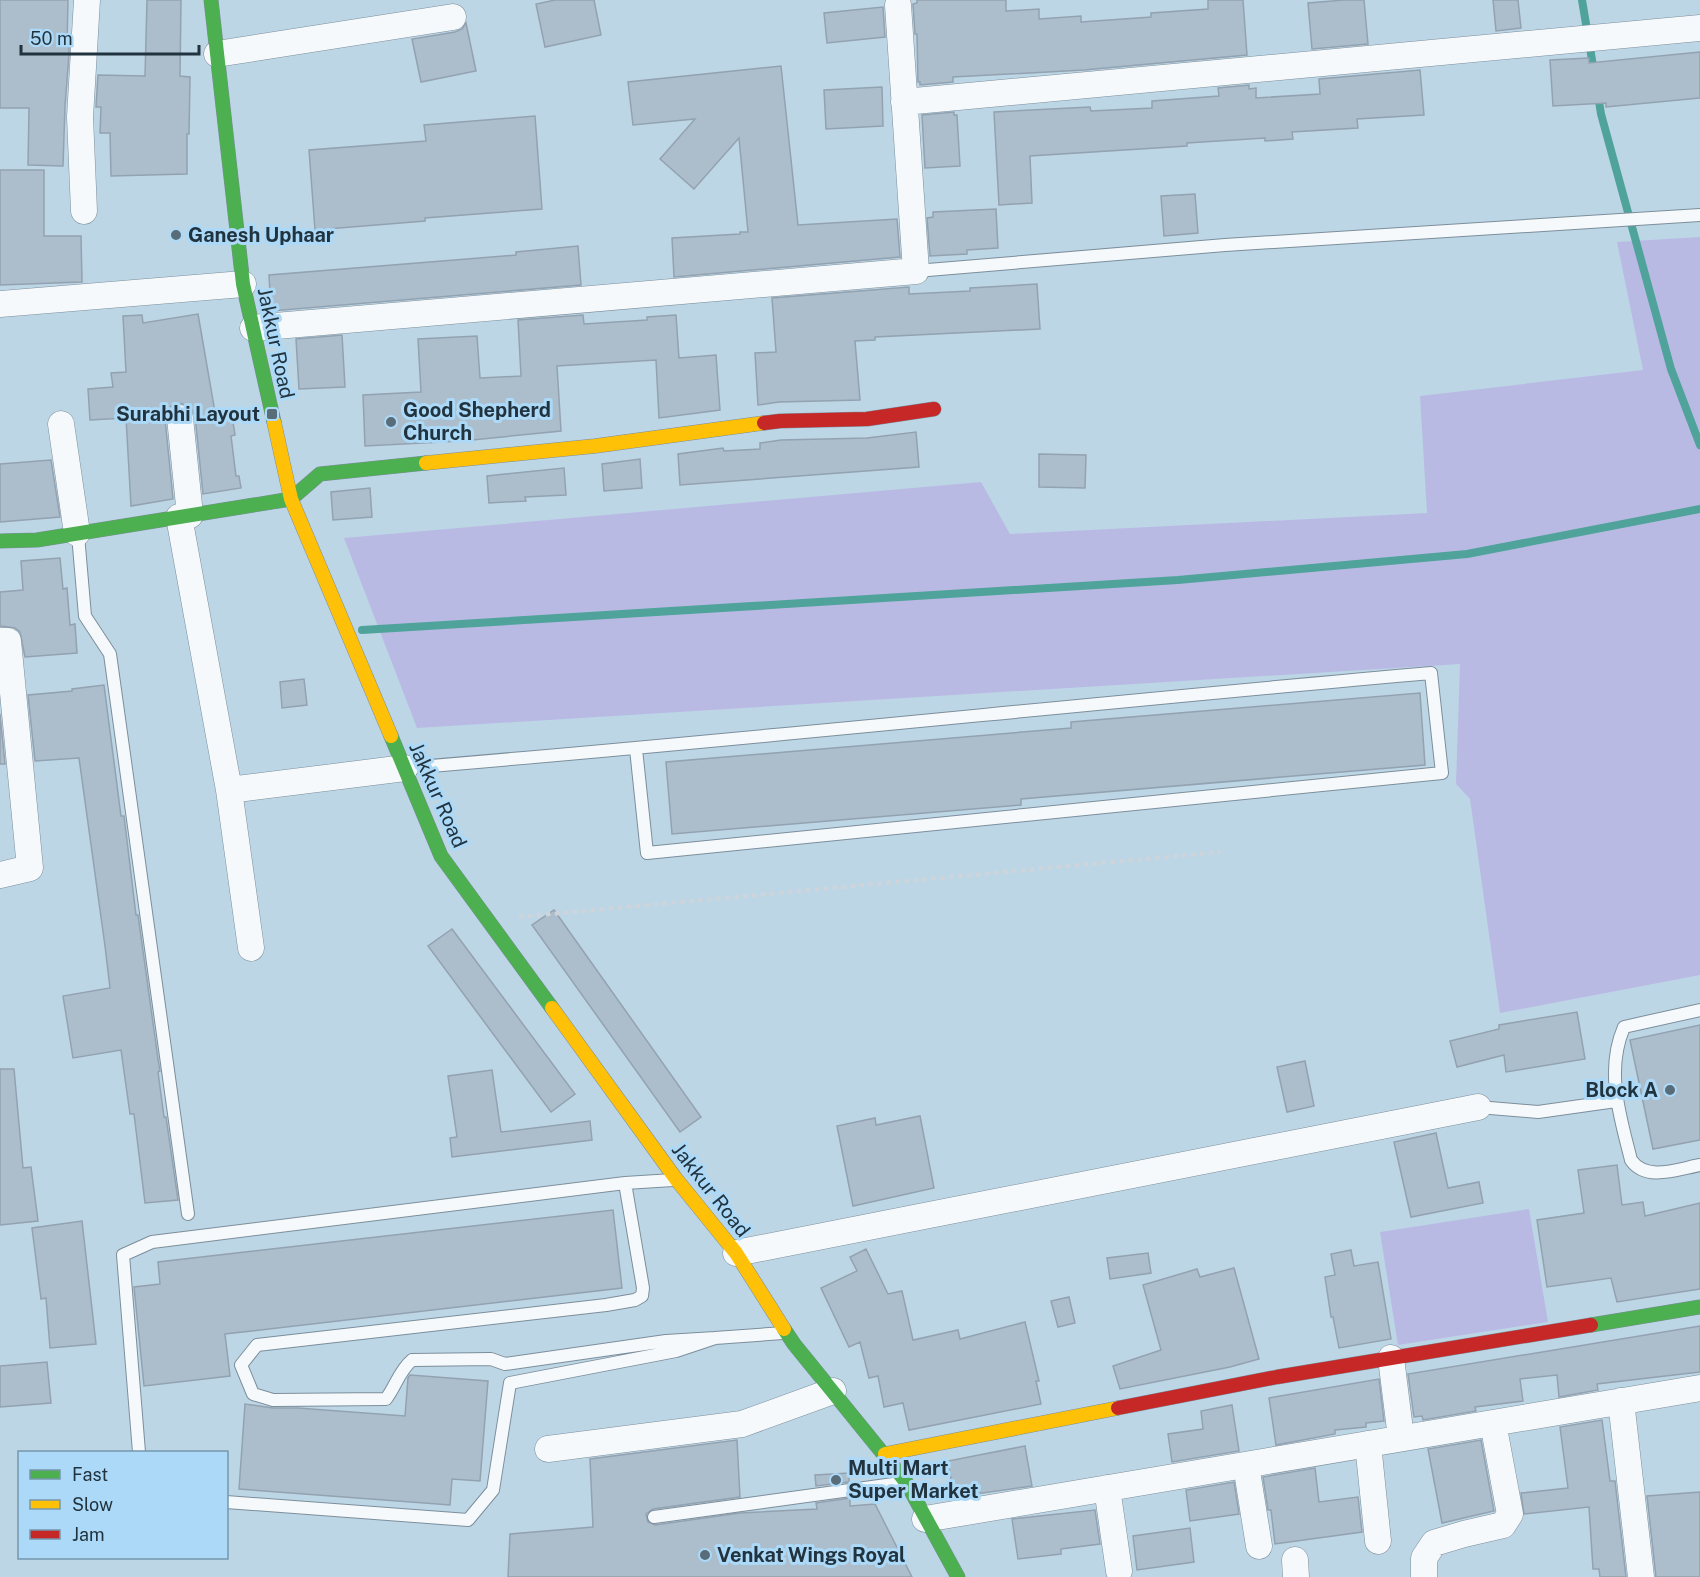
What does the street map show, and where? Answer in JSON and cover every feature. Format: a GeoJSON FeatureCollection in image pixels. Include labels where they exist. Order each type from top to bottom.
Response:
{"type":"FeatureCollection","features":[{"type":"Feature","properties":{"kind":"street"},"geometry":{"type":"LineString","coordinates":[[84,211],[81,117],[87,0]]}},
{"type":"Feature","properties":{"kind":"street","name":"Jakkur Road"},"geometry":{"type":"LineString","coordinates":[[211,0],[243,284],[291,499],[441,856],[676,1179],[736,1252],[787,1333],[906,1482],[958,1577]]}},
{"type":"Feature","properties":{"kind":"street"},"geometry":{"type":"LineString","coordinates":[[253,328],[916,271],[898,5]]}},
{"type":"Feature","properties":{"kind":"street"},"geometry":{"type":"LineString","coordinates":[[217,54],[453,17]]}},
{"type":"Feature","properties":{"kind":"street"},"geometry":{"type":"LineString","coordinates":[[904,102],[1700,28]]}},
{"type":"Feature","properties":{"kind":"street"},"geometry":{"type":"LineString","coordinates":[[0,304],[243,284]]}},
{"type":"Feature","properties":{"kind":"street"},"geometry":{"type":"LineString","coordinates":[[0,542],[37,540],[291,499],[320,474],[595,446],[780,421],[867,419],[934,409]]}},
{"type":"Feature","properties":{"kind":"street"},"geometry":{"type":"LineString","coordinates":[[180,418],[185,516],[229,790],[251,948]]}},
{"type":"Feature","properties":{"kind":"street"},"geometry":{"type":"LineString","coordinates":[[61,424],[77,533]]}},
{"type":"Feature","properties":{"kind":"street"},"geometry":{"type":"LineString","coordinates":[[0,641],[8,641],[30,868],[0,875]]}},
{"type":"Feature","properties":{"kind":"street"},"geometry":{"type":"LineString","coordinates":[[229,790],[405,768]]}},
{"type":"Feature","properties":{"kind":"street"},"geometry":{"type":"LineString","coordinates":[[736,1252],[1478,1107]]}},
{"type":"Feature","properties":{"kind":"street"},"geometry":{"type":"LineString","coordinates":[[885,1454],[1277,1377],[1700,1307]]}},
{"type":"Feature","properties":{"kind":"street"},"geometry":{"type":"LineString","coordinates":[[1391,1358],[1401,1438]]}},
{"type":"Feature","properties":{"kind":"street"},"geometry":{"type":"LineString","coordinates":[[925,1519],[1700,1388]]}},
{"type":"Feature","properties":{"kind":"street"},"geometry":{"type":"LineString","coordinates":[[548,1449],[742,1424],[833,1391]]}},
{"type":"Feature","properties":{"kind":"street"},"geometry":{"type":"LineString","coordinates":[[1621,1401],[1641,1577]]}},
{"type":"Feature","properties":{"kind":"street"},"geometry":{"type":"LineString","coordinates":[[1424,1577],[1424,1558],[1434,1543],[1503,1525],[1510,1514],[1493,1423]]}},
{"type":"Feature","properties":{"kind":"street"},"geometry":{"type":"LineString","coordinates":[[1368,1444],[1378,1541]]}},
{"type":"Feature","properties":{"kind":"street"},"geometry":{"type":"LineString","coordinates":[[1246,1465],[1259,1546]]}},
{"type":"Feature","properties":{"kind":"street"},"geometry":{"type":"LineString","coordinates":[[1107,1488],[1119,1571]]}},
{"type":"Feature","properties":{"kind":"lane"},"geometry":{"type":"LineString","coordinates":[[916,271],[1236,245],[1700,215]]}},
{"type":"Feature","properties":{"kind":"lane"},"geometry":{"type":"LineString","coordinates":[[77,533],[85,616],[110,654],[188,1214]]}},
{"type":"Feature","properties":{"kind":"lane"},"geometry":{"type":"LineString","coordinates":[[405,768],[636,749],[1431,673],[1442,773],[646,853],[636,749]]}},
{"type":"Feature","properties":{"kind":"lane"},"geometry":{"type":"LineString","coordinates":[[1700,1010],[1624,1028],[1618,1039],[1614,1081],[1616,1101],[1631,1160],[1636,1167],[1648,1172],[1663,1172],[1700,1165]]}},
{"type":"Feature","properties":{"kind":"lane"},"geometry":{"type":"LineString","coordinates":[[1478,1107],[1538,1112],[1616,1101]]}},
{"type":"Feature","properties":{"kind":"lane"},"geometry":{"type":"LineString","coordinates":[[139,1451],[123,1255],[152,1242],[625,1183],[676,1179]]}},
{"type":"Feature","properties":{"kind":"lane"},"geometry":{"type":"LineString","coordinates":[[625,1183],[643,1288],[642,1296],[635,1300],[257,1346],[241,1365],[253,1394],[273,1400],[386,1399],[395,1387],[402,1368],[412,1360],[491,1359],[505,1364],[666,1341],[787,1333]]}},
{"type":"Feature","properties":{"kind":"lane"},"geometry":{"type":"LineString","coordinates":[[228,1502],[468,1520],[493,1490],[510,1383],[676,1351],[715,1338]]}},
{"type":"Feature","properties":{"kind":"lane"},"geometry":{"type":"LineString","coordinates":[[654,1517],[906,1482]]}},
{"type":"Feature","properties":{"kind":"path"},"geometry":{"type":"LineString","coordinates":[[488,920],[1220,852]]}},
{"type":"Feature","properties":{"kind":"shaded area"},"geometry":{"type":"Polygon","coordinates":[[[1700,237],[1700,975],[1500,1013],[1470,799],[1456,784],[1460,664],[417,728],[344,538],[981,482],[1010,534],[1427,513],[1420,396],[1643,370],[1617,242],[1700,237]]]}},
{"type":"Feature","properties":{"kind":"shaded area"},"geometry":{"type":"Polygon","coordinates":[[[1529,1209],[1548,1322],[1398,1345],[1380,1232],[1529,1209]]]}},
{"type":"Feature","properties":{"kind":"building"},"geometry":{"type":"Polygon","coordinates":[[[0,0],[68,0],[67,46],[69,46],[69,54],[63,166],[28,165],[29,108],[0,108],[0,0]]]}},
{"type":"Feature","properties":{"kind":"building"},"geometry":{"type":"Polygon","coordinates":[[[147,0],[181,0],[180,76],[190,77],[187,174],[111,176],[110,133],[100,133],[101,107],[96,107],[98,75],[145,76],[147,0]]]}},
{"type":"Feature","properties":{"kind":"building"},"geometry":{"type":"Polygon","coordinates":[[[555,0],[594,0],[601,35],[545,47],[536,4],[555,0]]]}},
{"type":"Feature","properties":{"kind":"building"},"geometry":{"type":"Polygon","coordinates":[[[917,0],[1006,0],[1006,11],[1039,9],[1039,19],[1081,16],[1081,22],[1151,17],[1151,13],[1208,9],[1208,0],[1243,0],[1247,55],[1084,70],[953,77],[953,82],[920,85],[913,4],[917,3],[917,0]]]}},
{"type":"Feature","properties":{"kind":"building"},"geometry":{"type":"Polygon","coordinates":[[[1364,0],[1368,44],[1312,49],[1308,3],[1364,0]]]}},
{"type":"Feature","properties":{"kind":"building"},"geometry":{"type":"Polygon","coordinates":[[[1493,0],[1518,0],[1521,28],[1496,31],[1493,0]]]}},
{"type":"Feature","properties":{"kind":"building"},"geometry":{"type":"Polygon","coordinates":[[[883,7],[885,37],[827,43],[824,13],[883,7]]]}},
{"type":"Feature","properties":{"kind":"building"},"geometry":{"type":"Polygon","coordinates":[[[466,23],[476,71],[421,82],[412,39],[455,32],[462,29],[466,23]]]}},
{"type":"Feature","properties":{"kind":"building"},"geometry":{"type":"Polygon","coordinates":[[[1700,52],[1700,98],[1606,107],[1606,103],[1553,106],[1550,60],[1589,58],[1589,63],[1700,52]]]}},
{"type":"Feature","properties":{"kind":"building"},"geometry":{"type":"Polygon","coordinates":[[[781,66],[798,225],[897,219],[900,257],[674,277],[672,238],[748,232],[739,138],[694,189],[660,159],[695,119],[633,125],[628,82],[781,66]]]}},
{"type":"Feature","properties":{"kind":"building"},"geometry":{"type":"Polygon","coordinates":[[[1420,70],[1424,115],[1357,119],[1358,128],[1292,132],[1293,139],[1265,141],[1265,138],[1187,143],[1187,146],[1030,156],[1032,203],[999,205],[994,112],[1090,107],[1091,111],[1152,108],[1152,101],[1219,96],[1218,88],[1249,85],[1249,89],[1256,88],[1256,98],[1320,94],[1319,79],[1420,70]]]}},
{"type":"Feature","properties":{"kind":"building"},"geometry":{"type":"Polygon","coordinates":[[[882,87],[883,126],[826,129],[824,90],[882,87]]]}},
{"type":"Feature","properties":{"kind":"building"},"geometry":{"type":"Polygon","coordinates":[[[954,112],[954,115],[957,115],[960,166],[925,168],[922,115],[954,112]]]}},
{"type":"Feature","properties":{"kind":"building"},"geometry":{"type":"Polygon","coordinates":[[[535,116],[542,209],[425,218],[425,221],[315,230],[309,150],[426,141],[424,125],[535,116]]]}},
{"type":"Feature","properties":{"kind":"building"},"geometry":{"type":"Polygon","coordinates":[[[0,170],[44,170],[44,236],[81,236],[82,282],[0,285],[0,170]]]}},
{"type":"Feature","properties":{"kind":"building"},"geometry":{"type":"Polygon","coordinates":[[[1195,194],[1198,233],[1164,236],[1161,196],[1195,194]]]}},
{"type":"Feature","properties":{"kind":"building"},"geometry":{"type":"Polygon","coordinates":[[[996,209],[998,248],[967,250],[967,254],[930,256],[927,218],[933,217],[933,212],[996,209]]]}},
{"type":"Feature","properties":{"kind":"building"},"geometry":{"type":"Polygon","coordinates":[[[578,246],[581,285],[271,311],[269,275],[516,255],[516,252],[578,246]]]}},
{"type":"Feature","properties":{"kind":"building"},"geometry":{"type":"Polygon","coordinates":[[[1037,284],[1040,329],[875,337],[875,340],[855,341],[860,400],[779,402],[758,405],[755,353],[776,352],[772,298],[909,287],[909,294],[1037,284]]]}},
{"type":"Feature","properties":{"kind":"building"},"geometry":{"type":"Polygon","coordinates":[[[198,314],[216,418],[232,416],[235,435],[231,436],[236,476],[239,476],[241,488],[203,494],[195,416],[187,405],[178,403],[166,412],[165,419],[173,499],[131,506],[126,418],[90,420],[88,389],[113,387],[111,373],[126,372],[123,316],[142,315],[143,323],[198,314]]]}},
{"type":"Feature","properties":{"kind":"building"},"geometry":{"type":"Polygon","coordinates":[[[583,315],[584,324],[647,320],[647,317],[676,315],[679,358],[716,355],[720,410],[659,418],[656,360],[557,366],[561,431],[462,441],[365,446],[363,395],[421,392],[418,339],[477,336],[480,378],[521,376],[518,320],[583,315]]]}},
{"type":"Feature","properties":{"kind":"building"},"geometry":{"type":"Polygon","coordinates":[[[342,335],[345,387],[299,389],[296,339],[342,335]]]}},
{"type":"Feature","properties":{"kind":"building"},"geometry":{"type":"Polygon","coordinates":[[[916,432],[919,467],[680,485],[678,454],[723,448],[724,451],[760,449],[760,443],[781,440],[867,438],[916,432]]]}},
{"type":"Feature","properties":{"kind":"building"},"geometry":{"type":"Polygon","coordinates":[[[1039,454],[1086,455],[1085,488],[1039,487],[1039,454]]]}},
{"type":"Feature","properties":{"kind":"building"},"geometry":{"type":"Polygon","coordinates":[[[640,459],[642,488],[604,491],[602,464],[640,459]]]}},
{"type":"Feature","properties":{"kind":"building"},"geometry":{"type":"Polygon","coordinates":[[[51,460],[60,517],[0,522],[0,464],[51,460]]]}},
{"type":"Feature","properties":{"kind":"building"},"geometry":{"type":"Polygon","coordinates":[[[564,468],[566,495],[525,497],[526,501],[489,503],[487,476],[564,468]]]}},
{"type":"Feature","properties":{"kind":"building"},"geometry":{"type":"Polygon","coordinates":[[[370,488],[372,517],[333,520],[331,492],[370,488]]]}},
{"type":"Feature","properties":{"kind":"building"},"geometry":{"type":"Polygon","coordinates":[[[60,558],[63,589],[67,588],[70,625],[75,624],[77,653],[25,657],[20,632],[15,628],[0,626],[0,592],[23,590],[21,561],[60,558]]]}},
{"type":"Feature","properties":{"kind":"building"},"geometry":{"type":"Polygon","coordinates":[[[304,679],[307,705],[282,708],[280,682],[304,679]]]}},
{"type":"Feature","properties":{"kind":"building"},"geometry":{"type":"Polygon","coordinates":[[[104,685],[121,816],[124,816],[136,915],[138,915],[160,1071],[158,1072],[164,1117],[166,1117],[178,1200],[145,1203],[134,1114],[130,1114],[121,1050],[73,1058],[63,996],[110,988],[79,758],[35,761],[28,695],[104,685]]]}},
{"type":"Feature","properties":{"kind":"building"},"geometry":{"type":"Polygon","coordinates":[[[1420,693],[1425,765],[1021,799],[1021,805],[672,834],[666,762],[1071,728],[1071,722],[1420,693]]]}},
{"type":"Feature","properties":{"kind":"building"},"geometry":{"type":"Polygon","coordinates":[[[0,714],[5,764],[0,764],[0,714]]]}},
{"type":"Feature","properties":{"kind":"building"},"geometry":{"type":"Polygon","coordinates":[[[554,910],[701,1117],[680,1132],[532,925],[554,910]]]}},
{"type":"Feature","properties":{"kind":"building"},"geometry":{"type":"Polygon","coordinates":[[[452,929],[575,1094],[551,1112],[428,946],[452,929]]]}},
{"type":"Feature","properties":{"kind":"building"},"geometry":{"type":"Polygon","coordinates":[[[1577,1012],[1585,1059],[1506,1072],[1504,1055],[1457,1067],[1450,1041],[1499,1029],[1499,1025],[1577,1012]]]}},
{"type":"Feature","properties":{"kind":"building","name":"Block A"},"geometry":{"type":"Polygon","coordinates":[[[1700,1025],[1700,1140],[1653,1149],[1630,1040],[1700,1025]]]}},
{"type":"Feature","properties":{"kind":"building"},"geometry":{"type":"Polygon","coordinates":[[[1305,1061],[1314,1106],[1287,1112],[1277,1067],[1305,1061]]]}},
{"type":"Feature","properties":{"kind":"building"},"geometry":{"type":"Polygon","coordinates":[[[0,1069],[14,1069],[23,1168],[31,1167],[38,1221],[0,1225],[0,1069]]]}},
{"type":"Feature","properties":{"kind":"building"},"geometry":{"type":"Polygon","coordinates":[[[492,1070],[501,1132],[590,1121],[592,1140],[452,1157],[450,1138],[457,1137],[448,1076],[492,1070]]]}},
{"type":"Feature","properties":{"kind":"building"},"geometry":{"type":"Polygon","coordinates":[[[920,1116],[934,1188],[853,1206],[837,1126],[875,1118],[876,1125],[920,1116]]]}},
{"type":"Feature","properties":{"kind":"building"},"geometry":{"type":"Polygon","coordinates":[[[1436,1133],[1448,1188],[1479,1182],[1483,1203],[1411,1217],[1394,1142],[1436,1133]]]}},
{"type":"Feature","properties":{"kind":"building"},"geometry":{"type":"Polygon","coordinates":[[[1617,1165],[1622,1205],[1643,1202],[1645,1216],[1700,1203],[1700,1289],[1617,1302],[1611,1278],[1547,1287],[1537,1220],[1584,1213],[1578,1170],[1617,1165]]]}},
{"type":"Feature","properties":{"kind":"building"},"geometry":{"type":"Polygon","coordinates":[[[613,1210],[622,1288],[225,1334],[230,1376],[144,1386],[134,1287],[160,1284],[158,1262],[613,1210]]]}},
{"type":"Feature","properties":{"kind":"building"},"geometry":{"type":"Polygon","coordinates":[[[82,1221],[96,1344],[50,1348],[46,1298],[41,1299],[32,1228],[82,1221]]]}},
{"type":"Feature","properties":{"kind":"building"},"geometry":{"type":"Polygon","coordinates":[[[866,1249],[888,1294],[902,1291],[913,1340],[958,1330],[960,1339],[1025,1322],[1039,1381],[1036,1381],[1041,1404],[909,1430],[903,1403],[884,1407],[878,1376],[869,1378],[860,1342],[849,1347],[821,1288],[857,1271],[850,1257],[866,1249]]]}},
{"type":"Feature","properties":{"kind":"building"},"geometry":{"type":"Polygon","coordinates":[[[1351,1250],[1354,1266],[1378,1262],[1391,1339],[1339,1348],[1333,1317],[1331,1317],[1325,1277],[1335,1275],[1331,1254],[1351,1250]]]}},
{"type":"Feature","properties":{"kind":"building"},"geometry":{"type":"Polygon","coordinates":[[[1148,1253],[1151,1273],[1110,1279],[1107,1258],[1148,1253]]]}},
{"type":"Feature","properties":{"kind":"building"},"geometry":{"type":"Polygon","coordinates":[[[1234,1268],[1259,1359],[1120,1389],[1113,1366],[1161,1350],[1143,1285],[1197,1269],[1200,1277],[1234,1268]]]}},
{"type":"Feature","properties":{"kind":"building"},"geometry":{"type":"Polygon","coordinates":[[[1069,1297],[1075,1323],[1058,1327],[1051,1301],[1069,1297]]]}},
{"type":"Feature","properties":{"kind":"building"},"geometry":{"type":"Polygon","coordinates":[[[1700,1326],[1700,1372],[1597,1384],[1598,1390],[1559,1397],[1557,1375],[1520,1379],[1523,1401],[1475,1407],[1476,1411],[1423,1420],[1422,1416],[1414,1417],[1408,1374],[1700,1326]]]}},
{"type":"Feature","properties":{"kind":"building"},"geometry":{"type":"Polygon","coordinates":[[[47,1362],[51,1403],[0,1407],[0,1366],[47,1362]]]}},
{"type":"Feature","properties":{"kind":"building"},"geometry":{"type":"Polygon","coordinates":[[[410,1375],[488,1381],[480,1481],[452,1479],[450,1505],[239,1489],[245,1404],[273,1408],[405,1416],[410,1375]]]}},
{"type":"Feature","properties":{"kind":"building"},"geometry":{"type":"Polygon","coordinates":[[[1379,1379],[1384,1421],[1366,1423],[1366,1427],[1335,1430],[1335,1434],[1276,1445],[1269,1398],[1379,1379]]]}},
{"type":"Feature","properties":{"kind":"building"},"geometry":{"type":"Polygon","coordinates":[[[1232,1405],[1239,1451],[1172,1462],[1168,1434],[1203,1429],[1201,1411],[1232,1405]]]}},
{"type":"Feature","properties":{"kind":"building"},"geometry":{"type":"Polygon","coordinates":[[[1602,1420],[1610,1481],[1615,1481],[1626,1577],[1600,1577],[1599,1569],[1593,1569],[1589,1507],[1524,1514],[1521,1493],[1568,1488],[1560,1427],[1602,1420]]]}},
{"type":"Feature","properties":{"kind":"building","name":"Venkat Wings Royal"},"geometry":{"type":"Polygon","coordinates":[[[737,1440],[740,1497],[653,1509],[646,1514],[648,1522],[655,1525],[740,1513],[817,1509],[816,1503],[850,1498],[850,1506],[875,1504],[912,1577],[508,1577],[510,1534],[593,1527],[590,1459],[737,1440]]]}},
{"type":"Feature","properties":{"kind":"building"},"geometry":{"type":"Polygon","coordinates":[[[1481,1440],[1494,1511],[1442,1523],[1428,1449],[1481,1440]]]}},
{"type":"Feature","properties":{"kind":"building"},"geometry":{"type":"Polygon","coordinates":[[[1025,1446],[1032,1486],[954,1497],[948,1461],[1025,1446]]]}},
{"type":"Feature","properties":{"kind":"building"},"geometry":{"type":"Polygon","coordinates":[[[1315,1468],[1319,1502],[1358,1497],[1362,1532],[1275,1544],[1271,1510],[1268,1510],[1263,1477],[1315,1468]]]}},
{"type":"Feature","properties":{"kind":"building"},"geometry":{"type":"Polygon","coordinates":[[[849,1473],[849,1482],[816,1486],[815,1475],[849,1473]]]}},
{"type":"Feature","properties":{"kind":"building"},"geometry":{"type":"Polygon","coordinates":[[[1234,1482],[1239,1514],[1190,1521],[1186,1490],[1234,1482]]]}},
{"type":"Feature","properties":{"kind":"building"},"geometry":{"type":"Polygon","coordinates":[[[1700,1492],[1700,1577],[1656,1577],[1647,1496],[1700,1492]]]}},
{"type":"Feature","properties":{"kind":"building"},"geometry":{"type":"Polygon","coordinates":[[[1095,1510],[1100,1544],[1061,1549],[1061,1554],[1018,1559],[1012,1519],[1095,1510]]]}},
{"type":"Feature","properties":{"kind":"building"},"geometry":{"type":"Polygon","coordinates":[[[1190,1528],[1194,1562],[1137,1570],[1133,1536],[1190,1528]]]}},
{"type":"Feature","properties":{"kind":"waterway"},"geometry":{"type":"LineString","coordinates":[[1582,0],[1594,72]]}},
{"type":"Feature","properties":{"kind":"waterway"},"geometry":{"type":"LineString","coordinates":[[1598,95],[1601,114],[1671,369],[1700,445]]}},
{"type":"Feature","properties":{"kind":"waterway"},"geometry":{"type":"LineString","coordinates":[[362,630],[1178,580],[1467,554],[1700,509]]}},
{"type":"Feature","properties":{"kind":"traffic: fast"},"geometry":{"type":"LineString","coordinates":[[211,0],[243,284],[274,422]]}},
{"type":"Feature","properties":{"kind":"traffic: fast"},"geometry":{"type":"LineString","coordinates":[[0,541],[37,540],[291,499],[320,474],[426,463]]}},
{"type":"Feature","properties":{"kind":"traffic: fast"},"geometry":{"type":"LineString","coordinates":[[391,736],[441,856],[552,1008]]}},
{"type":"Feature","properties":{"kind":"traffic: fast"},"geometry":{"type":"LineString","coordinates":[[1591,1325],[1700,1307]]}},
{"type":"Feature","properties":{"kind":"traffic: fast"},"geometry":{"type":"LineString","coordinates":[[784,1329],[906,1482],[958,1577]]}},
{"type":"Feature","properties":{"kind":"traffic: slow"},"geometry":{"type":"LineString","coordinates":[[274,422],[291,499],[391,736]]}},
{"type":"Feature","properties":{"kind":"traffic: slow"},"geometry":{"type":"LineString","coordinates":[[426,463],[595,446],[764,423]]}},
{"type":"Feature","properties":{"kind":"traffic: slow"},"geometry":{"type":"LineString","coordinates":[[552,1008],[676,1179],[736,1253],[784,1329]]}},
{"type":"Feature","properties":{"kind":"traffic: slow"},"geometry":{"type":"LineString","coordinates":[[885,1454],[1118,1408]]}},
{"type":"Feature","properties":{"kind":"traffic: jam"},"geometry":{"type":"LineString","coordinates":[[764,423],[867,419],[934,409]]}},
{"type":"Feature","properties":{"kind":"traffic: jam"},"geometry":{"type":"LineString","coordinates":[[1118,1408],[1277,1377],[1591,1325]]}},
{"type":"Feature","properties":{"kind":"place","name":"Ganesh Uphaar"},"geometry":{"type":"Point","coordinates":[176,235]}},
{"type":"Feature","properties":{"kind":"place","name":"Surabhi Layout"},"geometry":{"type":"Point","coordinates":[272,414]}},
{"type":"Feature","properties":{"kind":"place","name":"Good Shepherd Church"},"geometry":{"type":"Point","coordinates":[391,422]}},
{"type":"Feature","properties":{"kind":"place","name":"Block A"},"geometry":{"type":"Point","coordinates":[1670,1090]}},
{"type":"Feature","properties":{"kind":"place","name":"Multi Mart Super Market"},"geometry":{"type":"Point","coordinates":[836,1480]}},
{"type":"Feature","properties":{"kind":"place","name":"Venkat Wings Royal"},"geometry":{"type":"Point","coordinates":[705,1555]}}]}
